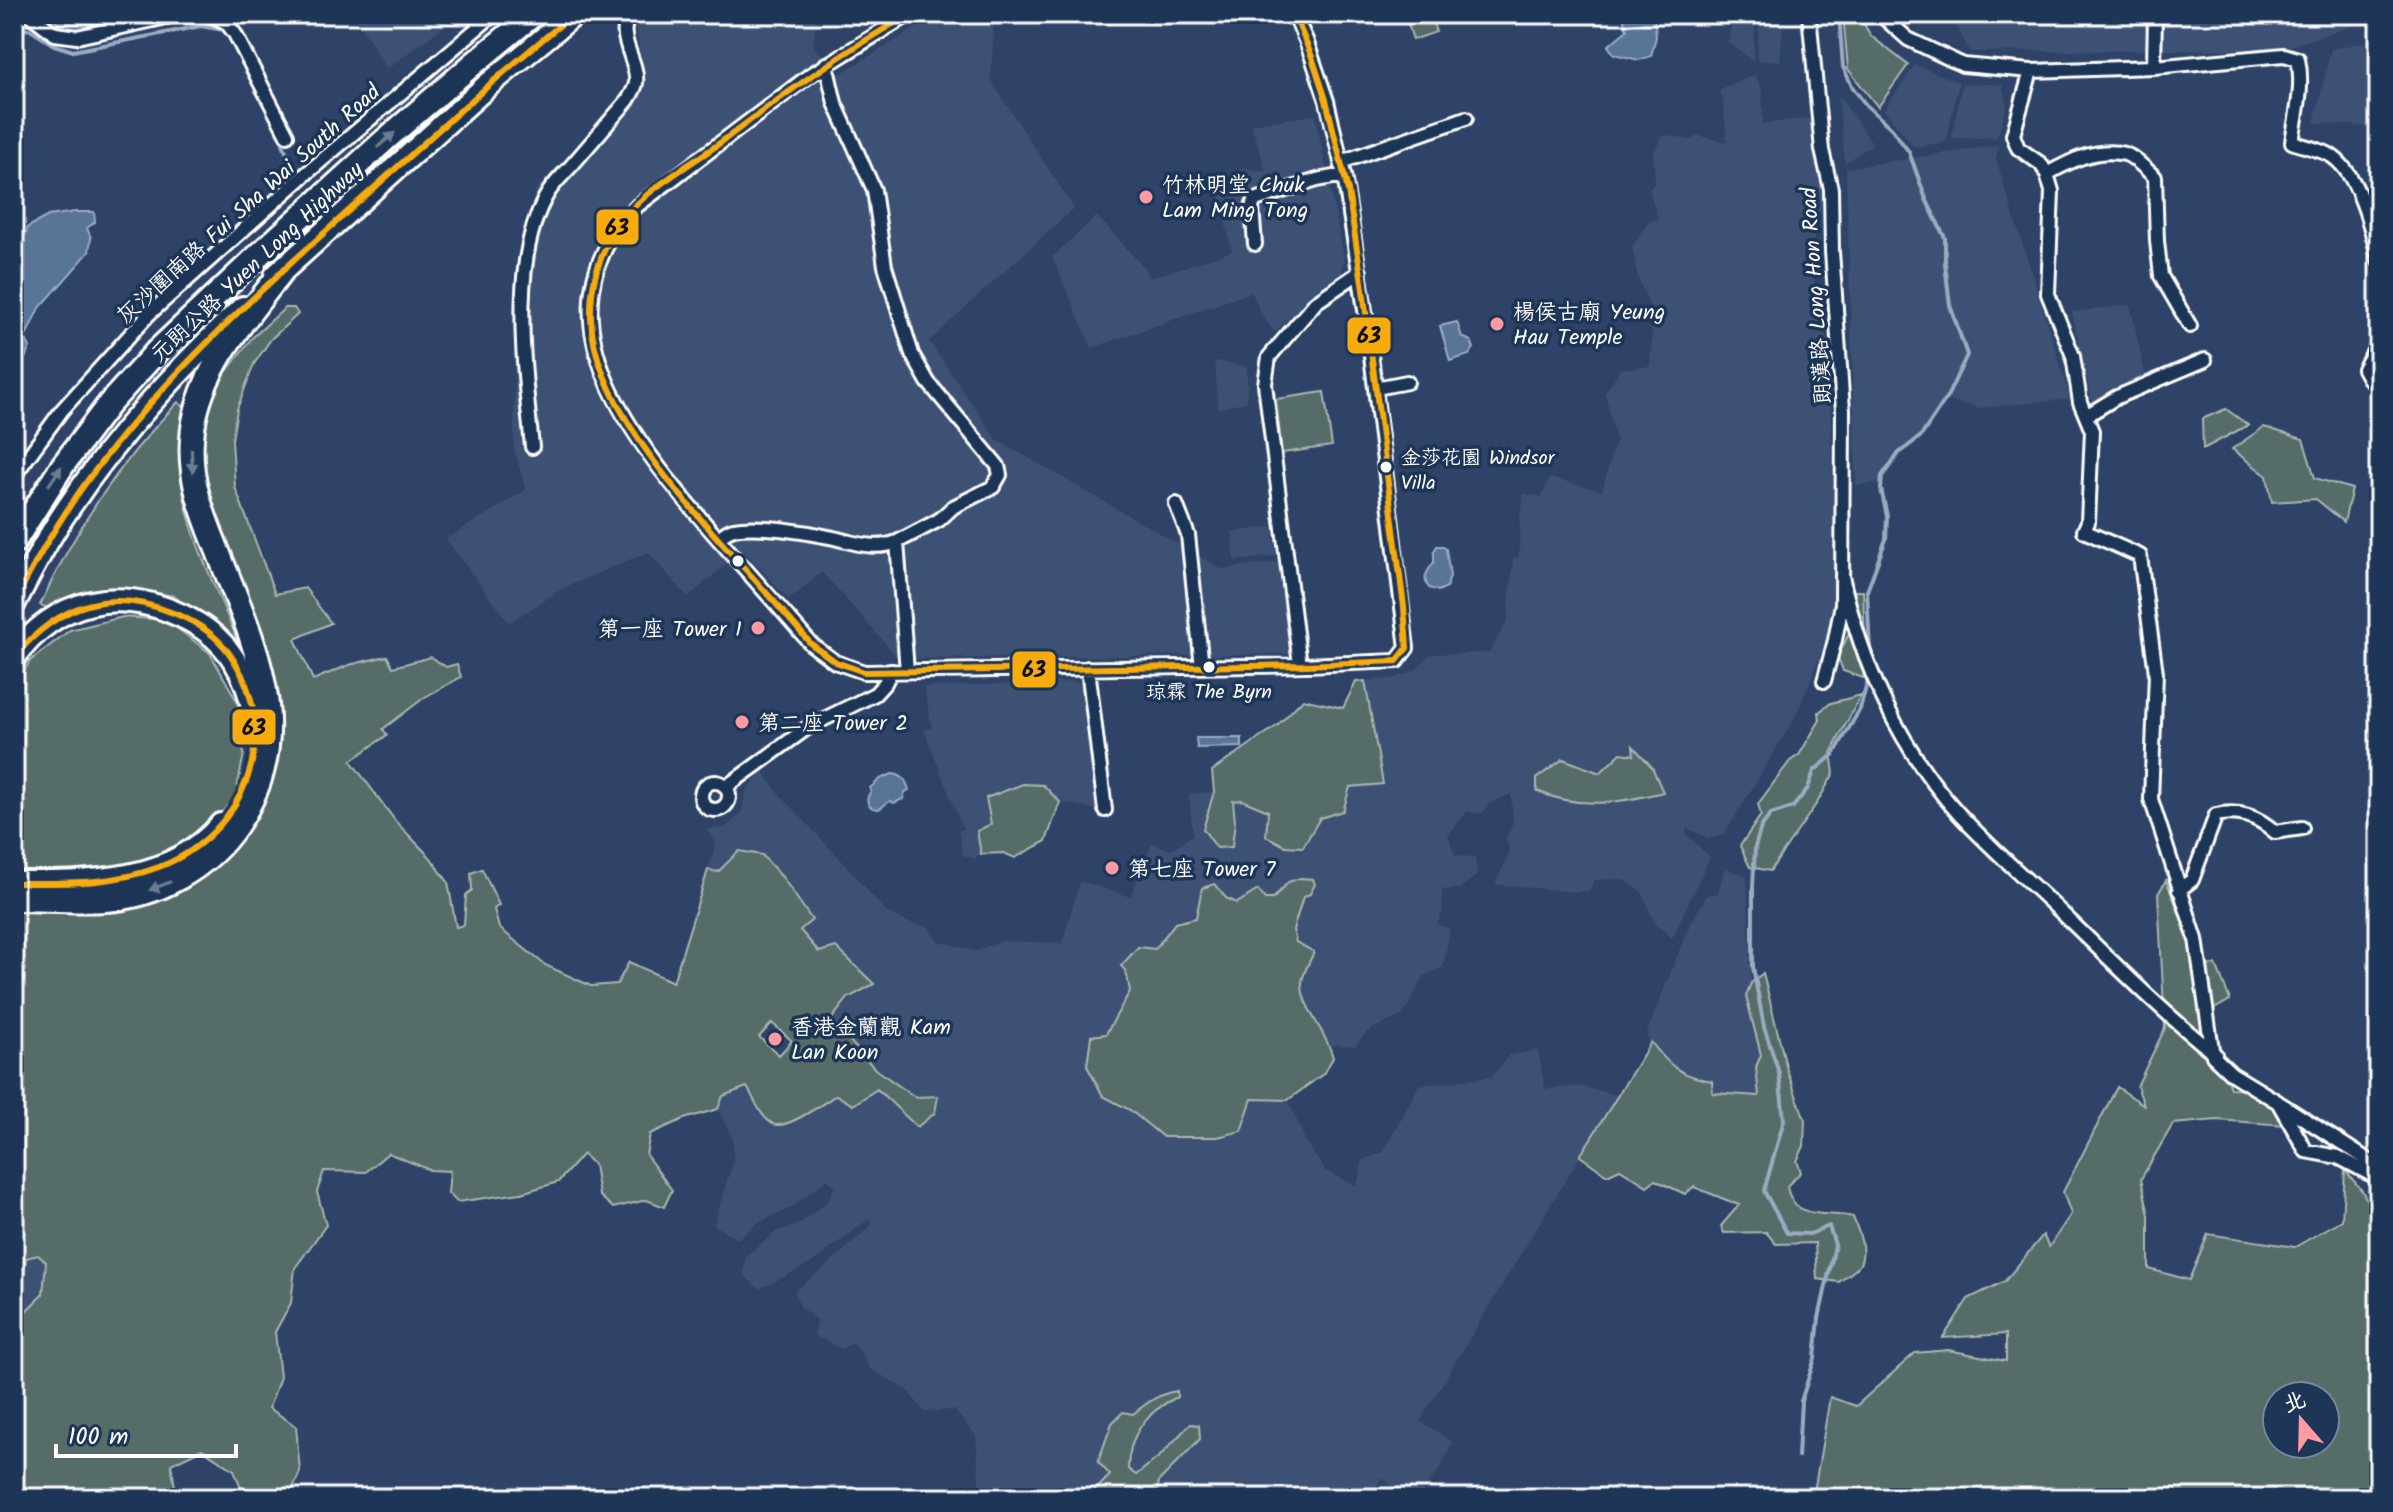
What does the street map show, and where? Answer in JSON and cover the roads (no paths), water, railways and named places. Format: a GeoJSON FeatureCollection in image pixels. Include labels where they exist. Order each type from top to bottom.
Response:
{"type":"FeatureCollection","features":[{"type":"Feature","properties":{"kind":"highway","name":"元朗公路 Yuen Long Highway"},"geometry":{"type":"LineString","coordinates":[[14,542],[63,465],[109,404],[157,351],[385,140],[534,14]]}},
{"type":"Feature","properties":{"kind":"highway","name":"元朗公路 Yuen Long Highway"},"geometry":{"type":"LineString","coordinates":[[14,603],[59,522],[104,459],[179,371],[286,266],[488,85],[574,14]]}},
{"type":"Feature","properties":{"kind":"highway"},"geometry":{"type":"LineString","coordinates":[[14,899],[105,900],[134,896],[162,887],[211,856],[231,835],[247,811],[259,784],[267,756],[270,727],[267,698],[245,624],[200,506],[192,471],[192,436],[198,402],[211,370],[286,266]]}},
{"type":"Feature","properties":{"kind":"highway"},"geometry":{"type":"LineString","coordinates":[[14,657],[41,627],[62,613],[83,605],[124,600],[163,607],[206,630],[232,657],[250,699],[256,736],[248,780],[232,811],[213,834],[186,854],[150,870],[108,880],[14,883]]}},
{"type":"Feature","properties":{"kind":"street"},"geometry":{"type":"LineString","coordinates":[[29,14],[55,34],[77,37],[180,14]]}},
{"type":"Feature","properties":{"kind":"street"},"geometry":{"type":"LineString","coordinates":[[209,14],[227,23],[235,34],[287,135]]}},
{"type":"Feature","properties":{"kind":"street","name":"灰沙圍南路 Fui Sha Wai South Road"},"geometry":{"type":"LineString","coordinates":[[14,476],[62,410],[149,314],[307,173],[494,14]]}},
{"type":"Feature","properties":{"kind":"street"},"geometry":{"type":"LineString","coordinates":[[532,447],[521,332],[531,239],[548,192],[633,92],[636,74],[624,25],[631,14]]}},
{"type":"Feature","properties":{"kind":"street"},"geometry":{"type":"LineString","coordinates":[[910,14],[826,64],[637,206],[611,237],[599,260],[589,311],[592,338],[601,366],[619,407],[655,462],[819,652],[854,670],[1300,665],[1397,661],[1407,648],[1376,388],[1343,169],[1327,101],[1294,14]]}},
{"type":"Feature","properties":{"kind":"street","name":"朗漢路 Long Hon Road"},"geometry":{"type":"LineString","coordinates":[[1809,14],[1822,150],[1831,189],[1843,410],[1842,604],[1824,681]]}},
{"type":"Feature","properties":{"kind":"street"},"geometry":{"type":"LineString","coordinates":[[1880,14],[1908,39],[1963,65],[2031,71],[2154,67],[2284,55],[2298,59],[2300,91],[2292,142],[2328,154],[2343,164],[2374,238],[2379,261]]}},
{"type":"Feature","properties":{"kind":"street"},"geometry":{"type":"LineString","coordinates":[[2154,67],[2155,14]]}},
{"type":"Feature","properties":{"kind":"street"},"geometry":{"type":"LineString","coordinates":[[718,538],[731,529],[747,528],[817,534],[883,547],[939,520],[953,507],[993,487],[1000,475],[998,466],[928,382],[912,354],[885,266],[874,190],[835,103],[826,64]]}},
{"type":"Feature","properties":{"kind":"street"},"geometry":{"type":"LineString","coordinates":[[2031,71],[2013,135],[2018,148],[2041,164],[2052,191],[2048,294],[2073,356],[2080,402],[2092,431],[2088,522],[2084,531],[2140,556],[2156,673],[2151,799],[2196,939],[2213,1056],[2232,1074],[2278,1102],[2306,1151],[2338,1157],[2370,1174],[2379,1174]]}},
{"type":"Feature","properties":{"kind":"street"},"geometry":{"type":"LineString","coordinates":[[1255,244],[1252,207],[1255,200],[1317,180],[1466,118]]}},
{"type":"Feature","properties":{"kind":"street"},"geometry":{"type":"LineString","coordinates":[[2047,174],[2071,161],[2099,153],[2127,154],[2155,177],[2161,276],[2190,326]]}},
{"type":"Feature","properties":{"kind":"street"},"geometry":{"type":"LineString","coordinates":[[1300,665],[1265,384],[1267,370],[1269,357],[1316,302],[1360,272]]}},
{"type":"Feature","properties":{"kind":"street"},"geometry":{"type":"LineString","coordinates":[[2379,342],[2364,369],[2379,386]]}},
{"type":"Feature","properties":{"kind":"street"},"geometry":{"type":"LineString","coordinates":[[2086,416],[2117,397],[2205,360]]}},
{"type":"Feature","properties":{"kind":"street"},"geometry":{"type":"LineString","coordinates":[[1376,388],[1407,382]]}},
{"type":"Feature","properties":{"kind":"street"},"geometry":{"type":"LineString","coordinates":[[1176,504],[1188,535],[1202,667]]}},
{"type":"Feature","properties":{"kind":"street"},"geometry":{"type":"LineString","coordinates":[[897,542],[907,671]]}},
{"type":"Feature","properties":{"kind":"street","name":"朗漢路 Long Hon Road"},"geometry":{"type":"LineString","coordinates":[[1842,576],[1857,633],[1900,732],[1943,795],[1976,832],[2169,1016],[2279,1103],[2379,1167]]}},
{"type":"Feature","properties":{"kind":"street"},"geometry":{"type":"LineString","coordinates":[[1088,668],[1105,810]]}},
{"type":"Feature","properties":{"kind":"street"},"geometry":{"type":"LineString","coordinates":[[726,787],[810,726],[875,694],[891,671]]}},
{"type":"Feature","properties":{"kind":"street"},"geometry":{"type":"LineString","coordinates":[[2179,890],[2192,880],[2216,815],[2233,811],[2262,821],[2275,832],[2302,828]]}},
{"type":"Feature","properties":{"kind":"waterway"},"geometry":{"type":"LineString","coordinates":[[1839,14],[1843,67],[1866,105],[1892,129],[1909,152],[1926,199],[1945,238],[1950,305],[1967,355],[1947,397],[1921,436],[1899,453],[1882,476],[1881,489],[1887,516],[1886,539],[1867,591],[1870,651]]}},
{"type":"Feature","properties":{"kind":"waterway"},"geometry":{"type":"LineString","coordinates":[[14,37],[19,30],[29,29],[54,45],[73,51],[201,26],[223,30],[232,39]]}},
{"type":"Feature","properties":{"kind":"waterway"},"geometry":{"type":"LineString","coordinates":[[279,132],[293,172]]}},
{"type":"Feature","properties":{"kind":"waterway"},"geometry":{"type":"LineString","coordinates":[[1798,1457],[1801,1401],[1815,1358],[1819,1318],[1835,1245],[1829,1226],[1810,1234],[1787,1233],[1764,1191],[1784,1120],[1779,1073],[1764,1027],[1753,967],[1755,847],[1761,827],[1771,814],[1793,807],[1808,788],[1814,771],[1834,754],[1860,709],[1869,676]]}},
{"type":"Feature","properties":{"kind":"place","name":"竹林明堂 Chuk Lam Ming Tong"},"geometry":{"type":"Point","coordinates":[1146,197]}},
{"type":"Feature","properties":{"kind":"place","name":"楊侯古廟 Yeung Hau Temple"},"geometry":{"type":"Point","coordinates":[1497,324]}},
{"type":"Feature","properties":{"kind":"place","name":"金莎花園 Windsor Villa"},"geometry":{"type":"Point","coordinates":[1386,467]}},
{"type":"Feature","properties":{"kind":"place","name":"第一座 Tower 1"},"geometry":{"type":"Point","coordinates":[758,628]}},
{"type":"Feature","properties":{"kind":"place","name":"琼霖 The Byrn"},"geometry":{"type":"Point","coordinates":[1209,667]}},
{"type":"Feature","properties":{"kind":"place","name":"第二座 Tower 2"},"geometry":{"type":"Point","coordinates":[742,722]}},
{"type":"Feature","properties":{"kind":"place","name":"第七座 Tower 7"},"geometry":{"type":"Point","coordinates":[1112,868]}},
{"type":"Feature","properties":{"kind":"place","name":"香港金蘭觀 Kam Lan Koon"},"geometry":{"type":"Point","coordinates":[775,1039]}}]}
